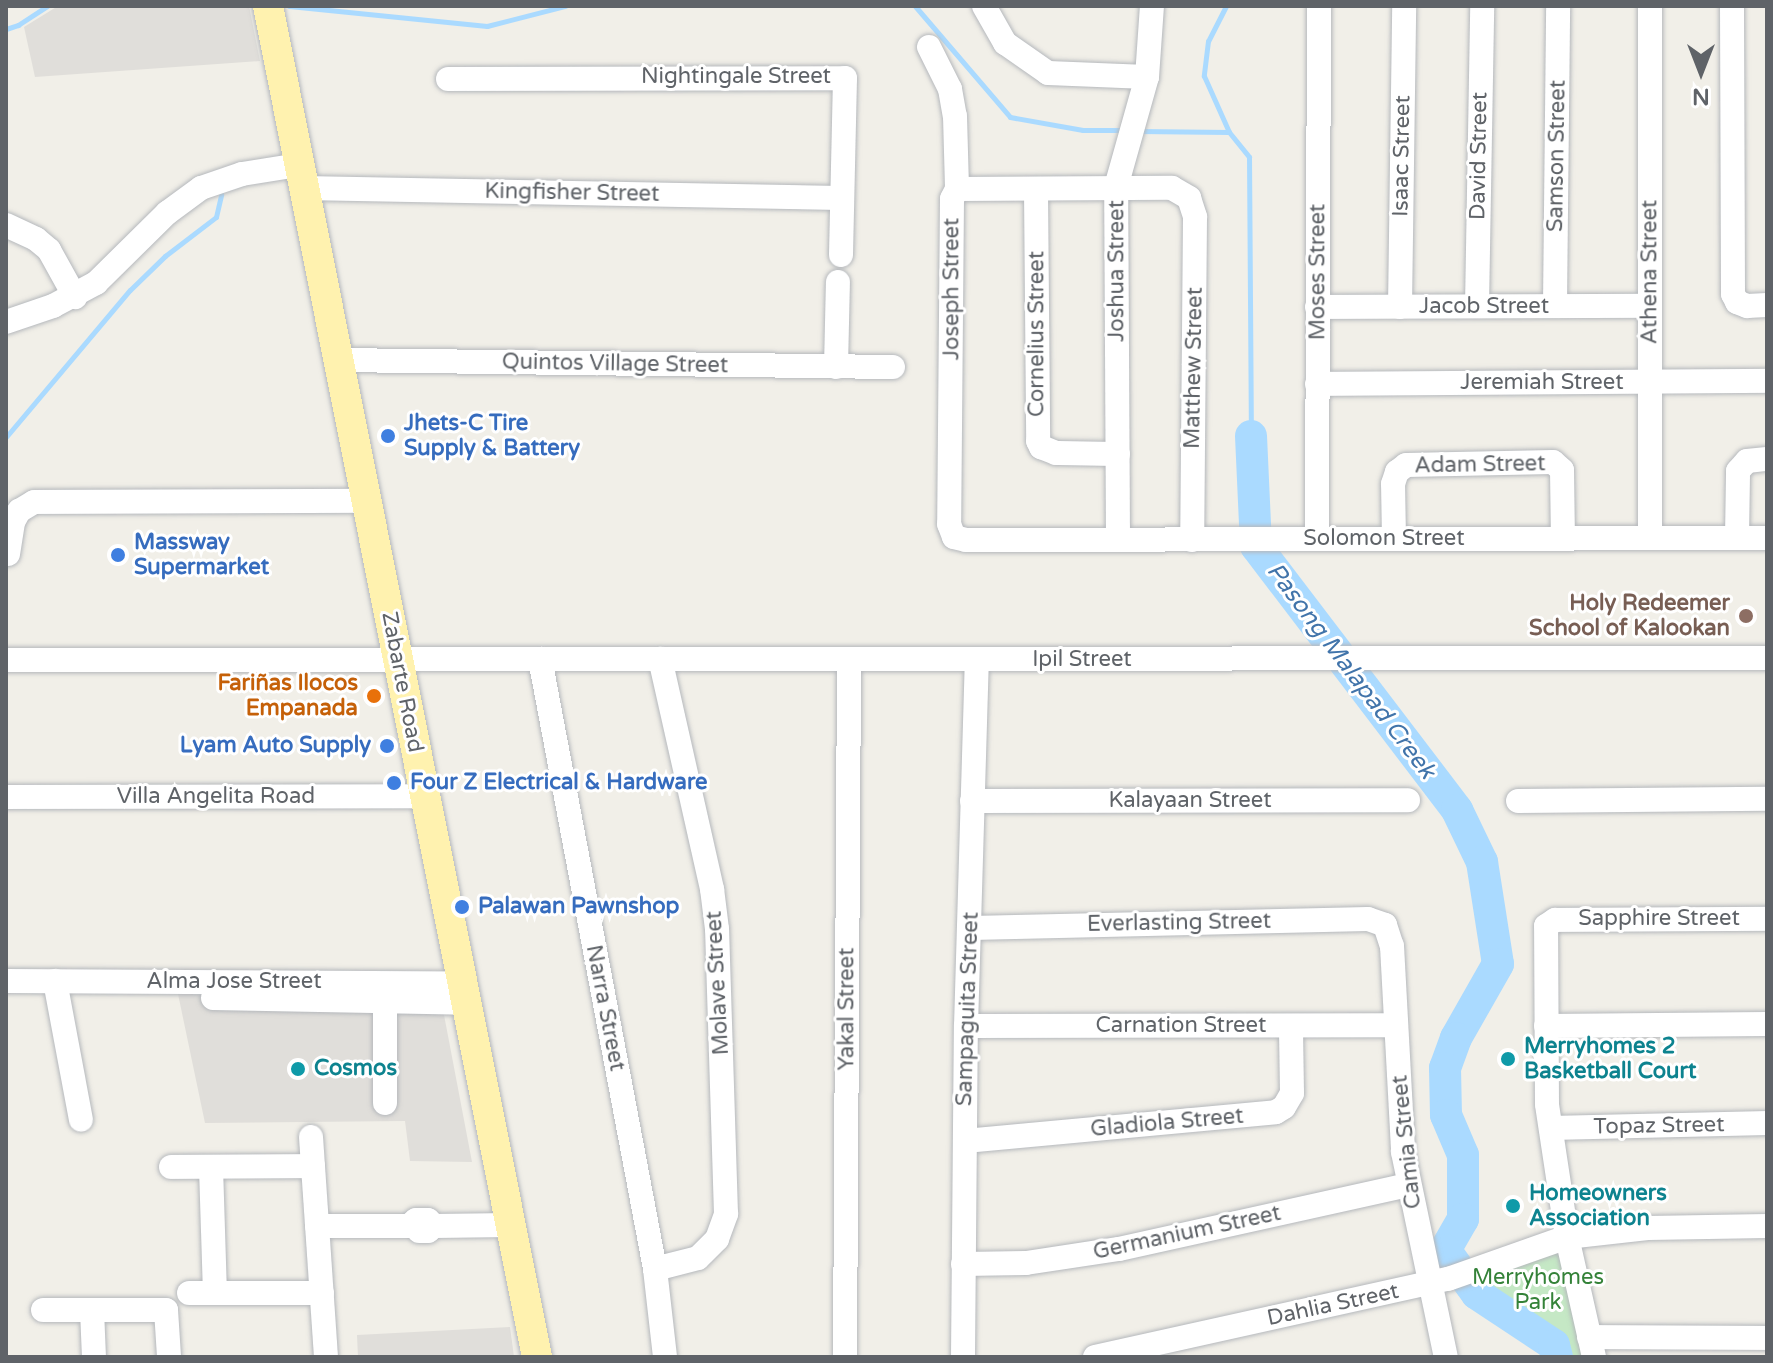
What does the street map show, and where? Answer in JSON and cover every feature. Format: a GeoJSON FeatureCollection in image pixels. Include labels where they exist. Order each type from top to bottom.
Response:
{"type":"FeatureCollection","features":[{"type":"Feature","properties":{"kind":"main road","name":"Zabarte Road"},"geometry":{"type":"LineString","coordinates":[[268,6],[537,1357]]}},
{"type":"Feature","properties":{"kind":"street"},"geometry":{"type":"LineString","coordinates":[[984,6],[1005,43],[1048,73],[1147,77]]}},
{"type":"Feature","properties":{"kind":"street","name":"Joshua Street"},"geometry":{"type":"LineString","coordinates":[[1118,540],[1116,187],[1147,77],[1152,6]]}},
{"type":"Feature","properties":{"kind":"street","name":"Moses Street"},"geometry":{"type":"LineString","coordinates":[[1317,539],[1319,6]]}},
{"type":"Feature","properties":{"kind":"street","name":"Isaac Street"},"geometry":{"type":"LineString","coordinates":[[1400,307],[1404,6]]}},
{"type":"Feature","properties":{"kind":"street","name":"David Street"},"geometry":{"type":"LineString","coordinates":[[1477,306],[1482,6]]}},
{"type":"Feature","properties":{"kind":"street","name":"Samson Street"},"geometry":{"type":"LineString","coordinates":[[1555,306],[1558,6]]}},
{"type":"Feature","properties":{"kind":"street","name":"Athena Street"},"geometry":{"type":"LineString","coordinates":[[1650,6],[1650,538]]}},
{"type":"Feature","properties":{"kind":"street"},"geometry":{"type":"LineString","coordinates":[[1732,6],[1733,294],[1737,302],[1747,306],[1767,305]]}},
{"type":"Feature","properties":{"kind":"street","name":"Joseph Street"},"geometry":{"type":"LineString","coordinates":[[929,47],[954,106],[957,189],[952,199],[949,524],[954,537]]}},
{"type":"Feature","properties":{"kind":"street","name":"Nightingale Street"},"geometry":{"type":"LineString","coordinates":[[448,79],[839,76],[847,83],[841,255]]}},
{"type":"Feature","properties":{"kind":"street","name":"Kingfisher Street"},"geometry":{"type":"LineString","coordinates":[[6,322],[75,297],[113,269],[184,198],[242,174],[841,198]]}},
{"type":"Feature","properties":{"kind":"street"},"geometry":{"type":"LineString","coordinates":[[957,189],[1116,187]]}},
{"type":"Feature","properties":{"kind":"street","name":"Matthew Street"},"geometry":{"type":"LineString","coordinates":[[1116,187],[1172,188],[1189,198],[1195,217],[1192,540]]}},
{"type":"Feature","properties":{"kind":"street","name":"Cornelius Street"},"geometry":{"type":"LineString","coordinates":[[1036,190],[1038,441],[1041,447],[1056,453],[1118,454]]}},
{"type":"Feature","properties":{"kind":"street"},"geometry":{"type":"LineString","coordinates":[[6,225],[36,239],[49,250],[75,297]]}},
{"type":"Feature","properties":{"kind":"street"},"geometry":{"type":"LineString","coordinates":[[836,367],[838,282]]}},
{"type":"Feature","properties":{"kind":"street","name":"Jacob Street"},"geometry":{"type":"LineString","coordinates":[[1317,307],[1650,306]]}},
{"type":"Feature","properties":{"kind":"street","name":"Quintos Village Street"},"geometry":{"type":"LineString","coordinates":[[337,360],[893,367]]}},
{"type":"Feature","properties":{"kind":"street","name":"Jeremiah Street"},"geometry":{"type":"LineString","coordinates":[[1317,384],[1767,381]]}},
{"type":"Feature","properties":{"kind":"street"},"geometry":{"type":"LineString","coordinates":[[1737,538],[1738,471],[1747,461],[1767,459]]}},
{"type":"Feature","properties":{"kind":"street","name":"Adam Street"},"geometry":{"type":"LineString","coordinates":[[1394,539],[1393,484],[1397,472],[1406,465],[1553,462],[1562,470],[1563,538]]}},
{"type":"Feature","properties":{"kind":"street"},"geometry":{"type":"LineString","coordinates":[[8,554],[13,522],[19,511],[34,502],[366,501]]}},
{"type":"Feature","properties":{"kind":"street","name":"Solomon Street"},"geometry":{"type":"LineString","coordinates":[[954,537],[966,540],[1767,538]]}},
{"type":"Feature","properties":{"kind":"street","name":"Ipil Street"},"geometry":{"type":"LineString","coordinates":[[397,659],[1767,658]]}},
{"type":"Feature","properties":{"kind":"street"},"geometry":{"type":"LineString","coordinates":[[6,660],[397,659]]}},
{"type":"Feature","properties":{"kind":"street","name":"Narra Street"},"geometry":{"type":"LineString","coordinates":[[540,659],[655,1269],[665,1357]]}},
{"type":"Feature","properties":{"kind":"street","name":"Molave Street"},"geometry":{"type":"LineString","coordinates":[[655,1269],[698,1258],[717,1239],[726,1214],[717,929],[712,889],[660,659]]}},
{"type":"Feature","properties":{"kind":"street","name":"Yakal Street"},"geometry":{"type":"LineString","coordinates":[[845,1357],[849,660]]}},
{"type":"Feature","properties":{"kind":"street","name":"Sampaguita Street"},"geometry":{"type":"LineString","coordinates":[[963,1357],[966,1026],[977,660]]}},
{"type":"Feature","properties":{"kind":"street","name":"Villa Angelita Road"},"geometry":{"type":"LineString","coordinates":[[6,797],[425,796]]}},
{"type":"Feature","properties":{"kind":"street"},"geometry":{"type":"LineString","coordinates":[[1518,801],[1767,799]]}},
{"type":"Feature","properties":{"kind":"street","name":"Kalayaan Street"},"geometry":{"type":"LineString","coordinates":[[972,801],[1408,800]]}},
{"type":"Feature","properties":{"kind":"street","name":"Everlasting Street"},"geometry":{"type":"LineString","coordinates":[[971,928],[1368,919],[1385,925]]}},
{"type":"Feature","properties":{"kind":"street","name":"Sapphire Street"},"geometry":{"type":"LineString","coordinates":[[1546,1026],[1546,926],[1550,921],[1767,919]]}},
{"type":"Feature","properties":{"kind":"street","name":"Camia Street"},"geometry":{"type":"LineString","coordinates":[[1385,925],[1392,946],[1408,1185],[1439,1282],[1446,1357]]}},
{"type":"Feature","properties":{"kind":"street","name":"Alma Jose Street"},"geometry":{"type":"LineString","coordinates":[[6,981],[464,993]]}},
{"type":"Feature","properties":{"kind":"street"},"geometry":{"type":"LineString","coordinates":[[55,981],[81,1120]]}},
{"type":"Feature","properties":{"kind":"street"},"geometry":{"type":"LineString","coordinates":[[213,998],[385,1003],[464,993]]}},
{"type":"Feature","properties":{"kind":"street"},"geometry":{"type":"LineString","coordinates":[[385,1003],[385,1103]]}},
{"type":"Feature","properties":{"kind":"street"},"geometry":{"type":"LineString","coordinates":[[1767,1024],[1546,1026],[1551,1128],[1567,1237],[1592,1347],[1767,1338]]}},
{"type":"Feature","properties":{"kind":"street","name":"Carnation Street"},"geometry":{"type":"LineString","coordinates":[[966,1026],[1396,1025]]}},
{"type":"Feature","properties":{"kind":"street","name":"Gladiola Street"},"geometry":{"type":"LineString","coordinates":[[965,1141],[1276,1112],[1292,1093],[1291,1026]]}},
{"type":"Feature","properties":{"kind":"street","name":"Topaz Street"},"geometry":{"type":"LineString","coordinates":[[1551,1128],[1767,1123]]}},
{"type":"Feature","properties":{"kind":"street"},"geometry":{"type":"LineString","coordinates":[[311,1137],[326,1357]]}},
{"type":"Feature","properties":{"kind":"street"},"geometry":{"type":"LineString","coordinates":[[171,1167],[313,1166]]}},
{"type":"Feature","properties":{"kind":"street"},"geometry":{"type":"LineString","coordinates":[[211,1167],[215,1293]]}},
{"type":"Feature","properties":{"kind":"street","name":"Germanium Street"},"geometry":{"type":"LineString","coordinates":[[963,1264],[1026,1263],[1119,1249],[1408,1185]]}},
{"type":"Feature","properties":{"kind":"street"},"geometry":{"type":"LineString","coordinates":[[317,1226],[409,1226],[416,1231],[428,1231],[434,1226],[511,1225]]}},
{"type":"Feature","properties":{"kind":"street","name":"Dahlia Street"},"geometry":{"type":"LineString","coordinates":[[1095,1357],[1439,1282],[1483,1270],[1567,1237],[1648,1228],[1767,1226]]}},
{"type":"Feature","properties":{"kind":"street"},"geometry":{"type":"LineString","coordinates":[[189,1293],[322,1293]]}},
{"type":"Feature","properties":{"kind":"street"},"geometry":{"type":"LineString","coordinates":[[43,1310],[166,1310],[169,1357]]}},
{"type":"Feature","properties":{"kind":"street"},"geometry":{"type":"LineString","coordinates":[[92,1310],[94,1357]]}},
{"type":"Feature","properties":{"kind":"shaded area"},"geometry":{"type":"Polygon","coordinates":[[[58,6],[249,6],[260,61],[35,77],[24,27],[58,6]]]}},
{"type":"Feature","properties":{"kind":"shaded area"},"geometry":{"type":"Polygon","coordinates":[[[407,993],[441,999],[472,1162],[410,1161],[405,1121],[205,1123],[178,994],[407,993]]]}},
{"type":"Feature","properties":{"kind":"shaded area"},"geometry":{"type":"Polygon","coordinates":[[[510,1327],[514,1357],[358,1357],[357,1335],[510,1327]]]}},
{"type":"Feature","properties":{"kind":"green space","name":"Merryhomes Park"},"geometry":{"type":"Polygon","coordinates":[[[1560,1250],[1584,1357],[1564,1357],[1557,1338],[1484,1292],[1476,1275],[1560,1250]]]}},
{"type":"Feature","properties":{"kind":"waterway","name":"Pasong Malapad Creek"},"geometry":{"type":"LineString","coordinates":[[6,29],[47,6]]}},
{"type":"Feature","properties":{"kind":"waterway","name":"Pasong Malapad Creek"},"geometry":{"type":"LineString","coordinates":[[289,6],[487,26],[565,6]]}},
{"type":"Feature","properties":{"kind":"waterway","name":"Pasong Malapad Creek"},"geometry":{"type":"LineString","coordinates":[[915,6],[1010,117],[1083,130],[1124,130]]}},
{"type":"Feature","properties":{"kind":"waterway","name":"Pasong Malapad Creek"},"geometry":{"type":"LineString","coordinates":[[1226,6],[1208,41],[1204,76],[1229,132],[1249,157],[1251,436]]}},
{"type":"Feature","properties":{"kind":"waterway","name":"Pasong Malapad Creek"},"geometry":{"type":"LineString","coordinates":[[1138,131],[1229,132]]}},
{"type":"Feature","properties":{"kind":"waterway"},"geometry":{"type":"LineString","coordinates":[[6,437],[130,290],[165,256],[216,217],[221,195]]}},
{"type":"Feature","properties":{"kind":"waterway","name":"Pasong Malapad Creek"},"geometry":{"type":"LineString","coordinates":[[1251,436],[1256,546],[1457,810],[1482,862],[1498,964],[1456,1038],[1445,1068],[1446,1115],[1463,1155],[1463,1219],[1445,1250],[1477,1294],[1554,1345],[1557,1357]]}},
{"type":"Feature","properties":{"kind":"place","name":"Jhets-C Tire Supply & Battery"},"geometry":{"type":"Point","coordinates":[388,436]}},
{"type":"Feature","properties":{"kind":"place","name":"Massway Supermarket"},"geometry":{"type":"Point","coordinates":[118,555]}},
{"type":"Feature","properties":{"kind":"place","name":"Holy Redeemer School of Kalookan"},"geometry":{"type":"Point","coordinates":[1746,616]}},
{"type":"Feature","properties":{"kind":"place","name":"Fariñas Ilocos Empanada"},"geometry":{"type":"Point","coordinates":[374,696]}},
{"type":"Feature","properties":{"kind":"place","name":"Lyam Auto Supply"},"geometry":{"type":"Point","coordinates":[387,746]}},
{"type":"Feature","properties":{"kind":"place","name":"Four Z Electrical & Hardware"},"geometry":{"type":"Point","coordinates":[394,783]}},
{"type":"Feature","properties":{"kind":"place","name":"Palawan Pawnshop"},"geometry":{"type":"Point","coordinates":[462,907]}},
{"type":"Feature","properties":{"kind":"place","name":"Merryhomes 2 Basketball Court"},"geometry":{"type":"Point","coordinates":[1508,1059]}},
{"type":"Feature","properties":{"kind":"place","name":"Cosmos"},"geometry":{"type":"Point","coordinates":[298,1069]}},
{"type":"Feature","properties":{"kind":"place","name":"Homeowners Association"},"geometry":{"type":"Point","coordinates":[1513,1206]}}]}
